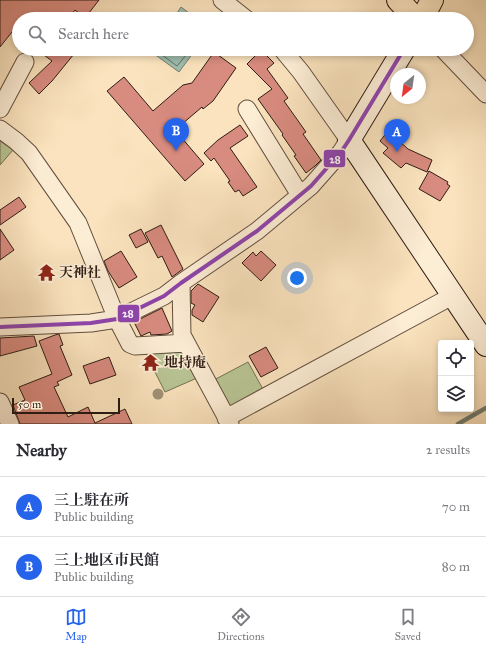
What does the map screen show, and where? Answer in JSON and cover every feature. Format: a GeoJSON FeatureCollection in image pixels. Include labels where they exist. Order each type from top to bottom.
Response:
{"type":"FeatureCollection","features":[{"type":"Feature","properties":{"kind":"main road"},"geometry":{"type":"LineString","coordinates":[[398,0],[409,12]]}},
{"type":"Feature","properties":{"kind":"main road"},"geometry":{"type":"LineString","coordinates":[[426,12],[432,0]]}},
{"type":"Feature","properties":{"kind":"street"},"geometry":{"type":"LineString","coordinates":[[222,0],[237,12]]}},
{"type":"Feature","properties":{"kind":"street"},"geometry":{"type":"LineString","coordinates":[[288,56],[301,72],[349,140],[486,345]]}},
{"type":"Feature","properties":{"kind":"street"},"geometry":{"type":"LineString","coordinates":[[0,327],[91,323],[117,319],[164,296],[257,231],[300,195],[321,175],[341,152],[349,140],[400,56]]}},
{"type":"Feature","properties":{"kind":"street"},"geometry":{"type":"LineString","coordinates":[[450,56],[486,94]]}},
{"type":"Feature","properties":{"kind":"street"},"geometry":{"type":"LineString","coordinates":[[0,109],[25,62]]}},
{"type":"Feature","properties":{"kind":"street"},"geometry":{"type":"LineString","coordinates":[[248,109],[300,195]]}},
{"type":"Feature","properties":{"kind":"street"},"geometry":{"type":"LineString","coordinates":[[0,129],[29,153],[78,223],[117,319],[130,344],[134,346],[186,342]]}},
{"type":"Feature","properties":{"kind":"street"},"geometry":{"type":"LineString","coordinates":[[181,283],[182,335],[228,421],[454,295]]}},
{"type":"Feature","properties":{"kind":"street"},"geometry":{"type":"LineString","coordinates":[[0,402],[10,424]]}},
{"type":"Feature","properties":{"kind":"green space"},"geometry":{"type":"Polygon","coordinates":[[[0,141],[13,150],[0,165],[0,141]]]}},
{"type":"Feature","properties":{"kind":"green space"},"geometry":{"type":"Polygon","coordinates":[[[181,346],[197,378],[165,392],[143,348],[181,346]]]}},
{"type":"Feature","properties":{"kind":"green space"},"geometry":{"type":"Polygon","coordinates":[[[248,362],[264,391],[231,409],[212,381],[248,362]]]}},
{"type":"Feature","properties":{"kind":"water"},"geometry":{"type":"Polygon","coordinates":[[[181,7],[188,12],[178,12],[181,7]]]}},
{"type":"Feature","properties":{"kind":"water"},"geometry":{"type":"Polygon","coordinates":[[[157,56],[191,56],[179,72],[157,56]]]}},
{"type":"Feature","properties":{"kind":"building"},"geometry":{"type":"Polygon","coordinates":[[[0,0],[99,0],[90,12],[78,12],[75,10],[73,12],[12,12],[12,32],[0,47],[0,0]]]}},
{"type":"Feature","properties":{"kind":"building"},"geometry":{"type":"Polygon","coordinates":[[[45,56],[72,56],[39,94],[29,83],[52,61],[45,56]]]}},
{"type":"Feature","properties":{"kind":"building"},"geometry":{"type":"Polygon","coordinates":[[[211,56],[220,56],[236,68],[213,101],[203,109],[202,107],[175,130],[204,164],[185,181],[107,91],[124,77],[153,111],[183,85],[192,83],[211,56]]]}},
{"type":"Feature","properties":{"kind":"building"},"geometry":{"type":"Polygon","coordinates":[[[255,56],[267,56],[274,63],[267,69],[288,98],[284,101],[306,132],[303,134],[321,160],[306,173],[294,156],[296,155],[282,135],[283,134],[258,99],[272,89],[247,64],[255,56]]]}},
{"type":"Feature","properties":{"kind":"building"},"geometry":{"type":"Polygon","coordinates":[[[240,125],[248,136],[230,148],[257,187],[243,196],[239,190],[235,192],[228,182],[230,181],[214,158],[211,161],[204,153],[218,140],[240,125]]]}},
{"type":"Feature","properties":{"kind":"building"},"geometry":{"type":"Polygon","coordinates":[[[388,131],[408,149],[432,160],[427,172],[406,163],[401,168],[383,153],[388,148],[380,141],[388,131]]]}},
{"type":"Feature","properties":{"kind":"building"},"geometry":{"type":"Polygon","coordinates":[[[429,171],[448,182],[447,184],[450,186],[440,201],[419,189],[429,171]]]}},
{"type":"Feature","properties":{"kind":"building"},"geometry":{"type":"Polygon","coordinates":[[[19,197],[26,207],[0,225],[0,210],[19,197]]]}},
{"type":"Feature","properties":{"kind":"building"},"geometry":{"type":"Polygon","coordinates":[[[161,225],[183,269],[172,277],[162,256],[158,258],[145,233],[161,225]]]}},
{"type":"Feature","properties":{"kind":"building"},"geometry":{"type":"Polygon","coordinates":[[[0,229],[14,250],[0,260],[0,229]]]}},
{"type":"Feature","properties":{"kind":"building"},"geometry":{"type":"Polygon","coordinates":[[[141,229],[148,242],[136,248],[129,235],[141,229]]]}},
{"type":"Feature","properties":{"kind":"building"},"geometry":{"type":"Polygon","coordinates":[[[121,251],[137,277],[119,288],[108,271],[104,261],[121,251]]]}},
{"type":"Feature","properties":{"kind":"building"},"geometry":{"type":"Polygon","coordinates":[[[261,251],[276,265],[261,281],[242,263],[253,252],[256,256],[261,251]]]}},
{"type":"Feature","properties":{"kind":"building"},"geometry":{"type":"Polygon","coordinates":[[[198,284],[219,297],[203,322],[192,315],[192,310],[195,305],[191,303],[191,291],[198,284]]]}},
{"type":"Feature","properties":{"kind":"building"},"geometry":{"type":"Polygon","coordinates":[[[162,308],[172,331],[167,334],[151,335],[150,332],[141,336],[134,322],[162,308]]]}},
{"type":"Feature","properties":{"kind":"building"},"geometry":{"type":"Polygon","coordinates":[[[59,334],[63,345],[60,346],[72,375],[57,382],[59,385],[54,387],[68,417],[88,407],[95,423],[125,409],[132,424],[20,424],[13,405],[25,400],[19,387],[52,374],[39,341],[59,334]]]}},
{"type":"Feature","properties":{"kind":"building"},"geometry":{"type":"Polygon","coordinates":[[[34,336],[37,346],[0,356],[0,338],[34,336]]]}},
{"type":"Feature","properties":{"kind":"building"},"geometry":{"type":"Polygon","coordinates":[[[266,347],[278,368],[261,377],[249,356],[266,347]]]}},
{"type":"Feature","properties":{"kind":"building"},"geometry":{"type":"Polygon","coordinates":[[[109,357],[116,375],[90,384],[83,366],[109,357]]]}},
{"type":"Feature","properties":{"kind":"waterway"},"geometry":{"type":"LineString","coordinates":[[458,424],[486,408]]}},
{"type":"Feature","properties":{"kind":"transit line","name":"28"},"geometry":{"type":"LineString","coordinates":[[0,327],[91,323],[117,319],[164,296],[257,231],[311,186],[341,152],[400,56]]}},
{"type":"Feature","properties":{"kind":"place","name":"三上地区市民館"},"geometry":{"type":"Point","coordinates":[176,151]}},
{"type":"Feature","properties":{"kind":"place","name":"三上駐在所"},"geometry":{"type":"Point","coordinates":[397,152]}},
{"type":"Feature","properties":{"kind":"place","name":"天神社"},"geometry":{"type":"Point","coordinates":[46,272]}},
{"type":"Feature","properties":{"kind":"place","name":"地持庵"},"geometry":{"type":"Point","coordinates":[151,362]}}]}
